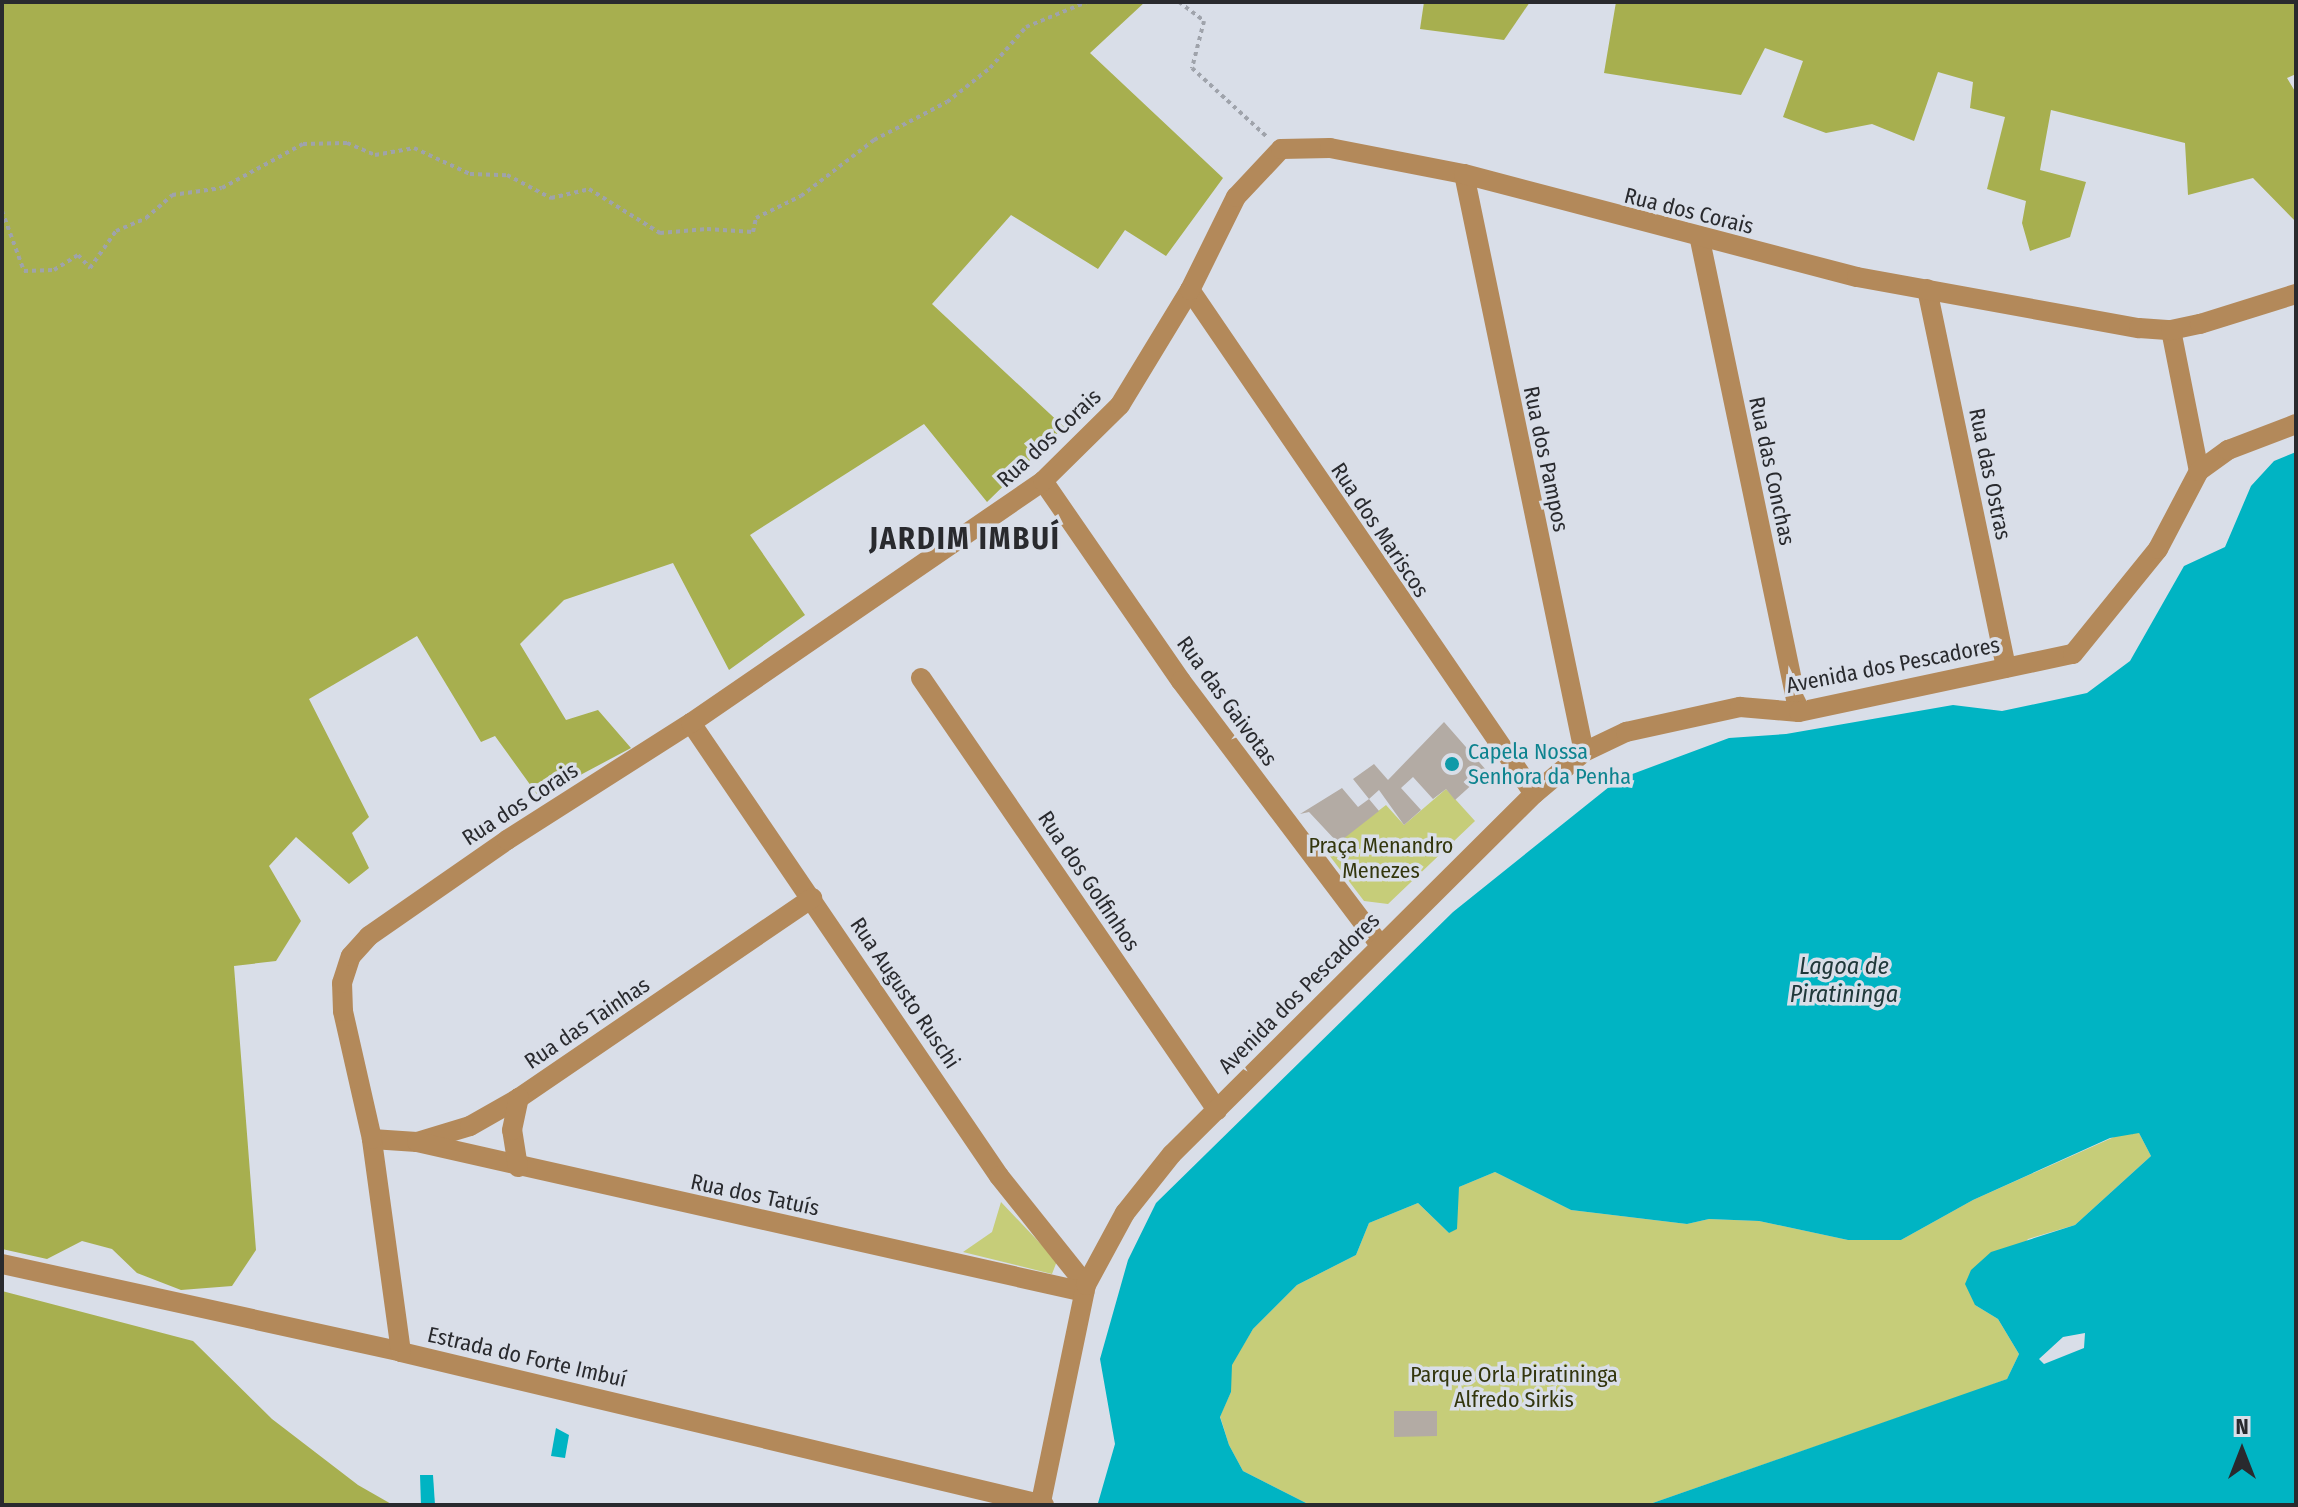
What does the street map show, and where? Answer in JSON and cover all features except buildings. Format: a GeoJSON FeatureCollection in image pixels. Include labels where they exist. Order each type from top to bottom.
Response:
{"type":"FeatureCollection","features":[{"type":"Feature","properties":{"kind":"street","name":"Rua dos Corais"},"geometry":{"type":"LineString","coordinates":[[401,1352],[372,1139],[343,1011],[342,983],[351,956],[369,936],[481,857],[691,723],[1043,481],[1120,405],[1190,290],[1236,197],[1281,149],[1330,148],[1464,174],[1700,240],[1927,289],[2171,330],[2296,294]]}},
{"type":"Feature","properties":{"kind":"street","name":"Rua dos Pampos"},"geometry":{"type":"LineString","coordinates":[[1464,174],[1584,752]]}},
{"type":"Feature","properties":{"kind":"street","name":"Rua das Conchas"},"geometry":{"type":"LineString","coordinates":[[1700,240],[1799,712]]}},
{"type":"Feature","properties":{"kind":"street","name":"Rua das Ostras"},"geometry":{"type":"LineString","coordinates":[[1927,289],[2006,668]]}},
{"type":"Feature","properties":{"kind":"street","name":"Rua dos Mariscos"},"geometry":{"type":"LineString","coordinates":[[1190,290],[1534,794]]}},
{"type":"Feature","properties":{"kind":"street"},"geometry":{"type":"LineString","coordinates":[[2171,330],[2199,471]]}},
{"type":"Feature","properties":{"kind":"street","name":"Avenida dos Pescadores"},"geometry":{"type":"LineString","coordinates":[[1042,1504],[1085,1288],[1125,1213],[1172,1154],[1534,794],[1584,752],[1626,732],[1740,707],[1799,712],[2073,654],[2158,549],[2199,471],[2228,450],[2296,424]]}},
{"type":"Feature","properties":{"kind":"street","name":"Rua das Gaivotas"},"geometry":{"type":"LineString","coordinates":[[1043,481],[1181,681],[1380,945]]}},
{"type":"Feature","properties":{"kind":"street","name":"Rua dos Golfinhos"},"geometry":{"type":"LineString","coordinates":[[921,678],[1217,1110]]}},
{"type":"Feature","properties":{"kind":"street","name":"Rua Augusto Ruschi"},"geometry":{"type":"LineString","coordinates":[[691,723],[999,1176],[1085,1288]]}},
{"type":"Feature","properties":{"kind":"street","name":"Rua das Tainhas"},"geometry":{"type":"LineString","coordinates":[[372,1139],[417,1142],[470,1126],[519,1098],[812,898]]}},
{"type":"Feature","properties":{"kind":"street"},"geometry":{"type":"LineString","coordinates":[[518,1167],[512,1130],[519,1098]]}},
{"type":"Feature","properties":{"kind":"street","name":"Rua dos Tatuís"},"geometry":{"type":"LineString","coordinates":[[417,1142],[518,1167],[1085,1288]]}},
{"type":"Feature","properties":{"kind":"street","name":"Estrada do Forte Imbuí"},"geometry":{"type":"LineString","coordinates":[[2,1264],[401,1352],[1042,1504]]}},
{"type":"Feature","properties":{"kind":"path"},"geometry":{"type":"LineString","coordinates":[[2,211],[24,271],[54,270],[78,255],[90,268],[116,231],[146,218],[172,195],[222,188],[303,144],[347,143],[375,155],[414,148],[470,174],[507,175],[551,198],[589,189],[660,233],[707,229],[753,232],[756,218],[801,196],[874,140],[947,102],[990,68],[1026,27],[1087,2]]}},
{"type":"Feature","properties":{"kind":"path"},"geometry":{"type":"LineString","coordinates":[[1179,2],[1204,21],[1192,68],[1281,149]]}},
{"type":"Feature","properties":{"kind":"green space"},"geometry":{"type":"Polygon","coordinates":[[[2,2],[1145,2],[1090,53],[1223,178],[1166,256],[1125,230],[1098,269],[1011,215],[932,304],[1064,427],[987,502],[924,424],[750,535],[805,615],[729,670],[673,563],[564,600],[520,644],[566,720],[598,710],[631,748],[539,797],[495,736],[481,742],[417,636],[309,699],[369,817],[352,833],[369,868],[349,884],[296,837],[269,866],[301,921],[276,961],[234,966],[256,1250],[232,1286],[181,1290],[137,1273],[112,1249],[82,1241],[47,1259],[2,1249],[2,2]]]}},
{"type":"Feature","properties":{"kind":"green space"},"geometry":{"type":"Polygon","coordinates":[[[1424,2],[1530,2],[1504,40],[1420,29],[1424,2]]]}},
{"type":"Feature","properties":{"kind":"green space"},"geometry":{"type":"Polygon","coordinates":[[[1616,2],[2296,2],[2296,74],[2287,78],[2296,93],[2296,222],[2253,178],[2188,195],[2185,143],[2051,110],[2040,170],[2086,182],[2070,237],[2030,251],[2022,223],[2026,201],[1987,189],[2005,117],[1970,108],[1973,82],[1938,72],[1914,141],[1872,124],[1826,133],[1783,117],[1803,61],[1765,48],[1741,95],[1604,73],[1616,2]]]}},
{"type":"Feature","properties":{"kind":"green space","name":"Praça Menandro Menezes"},"geometry":{"type":"Polygon","coordinates":[[[1446,789],[1475,821],[1388,904],[1364,901],[1326,851],[1386,805],[1404,825],[1446,789]]]}},
{"type":"Feature","properties":{"kind":"green space","name":"Parque Orla Piratininga Alfredo Sirkis"},"geometry":{"type":"Polygon","coordinates":[[[2123,1133],[2139,1133],[2151,1156],[2075,1225],[2028,1239],[1975,1305],[1998,1319],[2019,1354],[2007,1379],[1978,1390],[1647,1505],[1310,1505],[1243,1471],[1229,1445],[1220,1416],[1231,1392],[1231,1365],[1253,1329],[1297,1285],[1356,1255],[1369,1223],[1418,1203],[1449,1233],[1459,1187],[1495,1172],[1571,1210],[1687,1224],[1709,1219],[1759,1221],[1848,1240],[1901,1240],[1973,1200],[2123,1133]]]}},
{"type":"Feature","properties":{"kind":"green space"},"geometry":{"type":"Polygon","coordinates":[[[1001,1202],[1057,1261],[1052,1274],[963,1252],[992,1232],[1001,1202]]]}},
{"type":"Feature","properties":{"kind":"green space"},"geometry":{"type":"Polygon","coordinates":[[[2,1291],[193,1341],[272,1419],[358,1485],[393,1505],[2,1505],[2,1291]]]}},
{"type":"Feature","properties":{"kind":"water","name":"Lagoa de Piratininga"},"geometry":{"type":"Polygon","coordinates":[[[2296,452],[2296,1505],[1647,1505],[2007,1379],[2019,1354],[1998,1319],[1975,1305],[1965,1284],[1971,1270],[1991,1252],[2075,1225],[2151,1156],[2139,1133],[2110,1138],[1973,1200],[1901,1240],[1848,1240],[1759,1221],[1709,1219],[1687,1224],[1571,1210],[1495,1172],[1459,1187],[1457,1229],[1449,1233],[1418,1203],[1369,1223],[1356,1255],[1297,1285],[1253,1329],[1232,1365],[1231,1392],[1220,1417],[1229,1445],[1243,1471],[1310,1505],[1098,1503],[1115,1444],[1100,1359],[1128,1260],[1156,1203],[1453,912],[1619,779],[1729,738],[1786,734],[1953,705],[2002,711],[2087,693],[2130,661],[2184,566],[2225,547],[2251,486],[2274,461],[2296,452]],[[2085,1333],[2063,1337],[2039,1359],[2044,1364],[2084,1348],[2085,1333]]]}},
{"type":"Feature","properties":{"kind":"water"},"geometry":{"type":"Polygon","coordinates":[[[556,1428],[569,1435],[565,1458],[551,1456],[556,1428]]]}},
{"type":"Feature","properties":{"kind":"water"},"geometry":{"type":"Polygon","coordinates":[[[420,1475],[433,1475],[435,1505],[421,1505],[420,1475]]]}},
{"type":"Feature","properties":{"kind":"place","name":"Capela Nossa Senhora da Penha"},"geometry":{"type":"Point","coordinates":[1452,764]}},
{"type":"Feature","properties":{"kind":"district","name":"JARDIM IMBUÍ"},"geometry":{"type":"Point","coordinates":[965,539]}}]}
